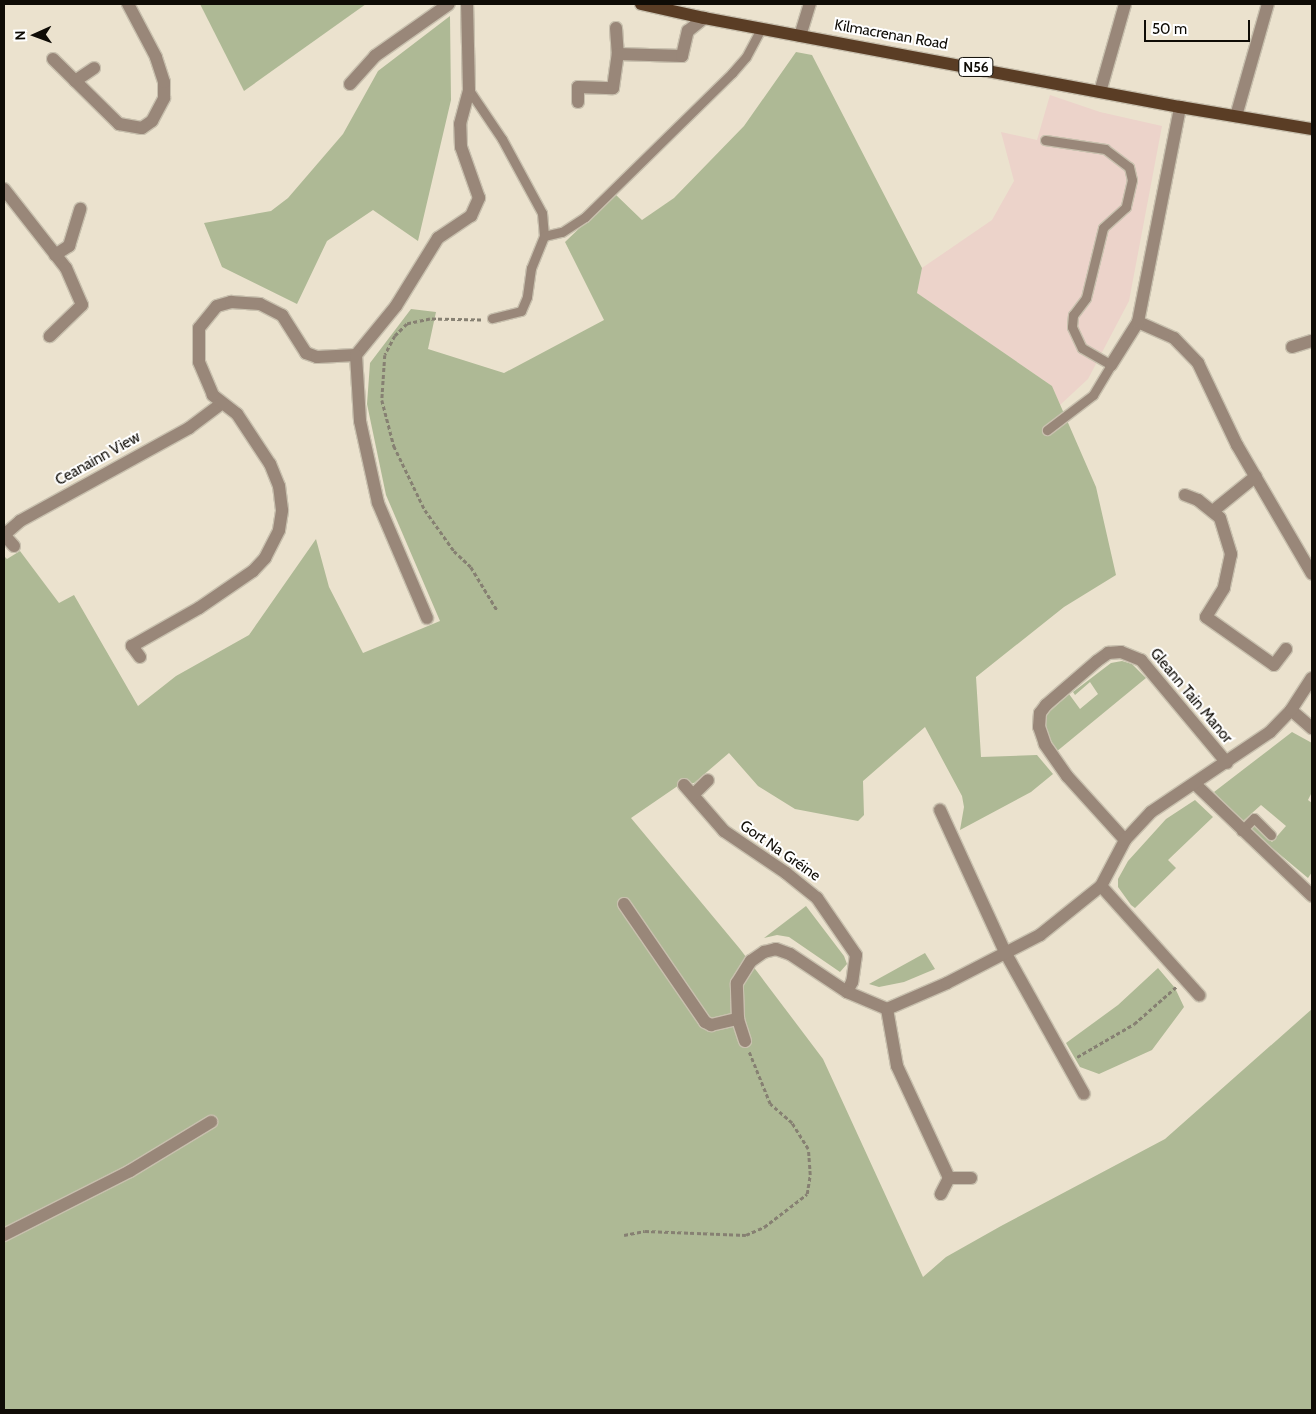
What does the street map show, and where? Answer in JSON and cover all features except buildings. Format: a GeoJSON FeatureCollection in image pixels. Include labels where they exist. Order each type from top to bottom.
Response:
{"type":"FeatureCollection","features":[{"type":"Feature","properties":{"kind":"main road","name":"Kilmacrenan Road"},"geometry":{"type":"LineString","coordinates":[[641,4],[761,29],[1180,107],[1312,128]]}},
{"type":"Feature","properties":{"kind":"street"},"geometry":{"type":"LineString","coordinates":[[53,58],[119,124],[142,128],[152,122],[160,110],[164,98],[161,71],[128,4]]}},
{"type":"Feature","properties":{"kind":"street"},"geometry":{"type":"LineString","coordinates":[[350,84],[374,56],[449,4]]}},
{"type":"Feature","properties":{"kind":"street"},"geometry":{"type":"LineString","coordinates":[[427,618],[378,503],[360,421],[356,355],[396,306],[438,238],[471,216],[479,198],[461,147],[460,124],[469,90],[467,4]]}},
{"type":"Feature","properties":{"kind":"street"},"geometry":{"type":"LineString","coordinates":[[800,36],[810,4]]}},
{"type":"Feature","properties":{"kind":"street"},"geometry":{"type":"LineString","coordinates":[[1100,92],[1125,4]]}},
{"type":"Feature","properties":{"kind":"street"},"geometry":{"type":"LineString","coordinates":[[1236,116],[1268,4]]}},
{"type":"Feature","properties":{"kind":"street"},"geometry":{"type":"LineString","coordinates":[[618,54],[682,56],[688,31],[704,18]]}},
{"type":"Feature","properties":{"kind":"street"},"geometry":{"type":"LineString","coordinates":[[578,102],[578,87],[613,88],[618,54],[616,28]]}},
{"type":"Feature","properties":{"kind":"street"},"geometry":{"type":"LineString","coordinates":[[75,81],[94,68]]}},
{"type":"Feature","properties":{"kind":"street"},"geometry":{"type":"LineString","coordinates":[[1112,365],[1138,322],[1180,107]]}},
{"type":"Feature","properties":{"kind":"street"},"geometry":{"type":"LineString","coordinates":[[4,189],[66,268],[82,305],[50,336]]}},
{"type":"Feature","properties":{"kind":"street"},"geometry":{"type":"LineString","coordinates":[[55,255],[69,246],[80,209]]}},
{"type":"Feature","properties":{"kind":"street"},"geometry":{"type":"LineString","coordinates":[[140,656],[132,646],[199,608],[253,571],[264,558],[278,530],[282,510],[279,486],[270,464],[236,414],[221,404],[206,381],[197,346],[199,328],[217,306],[231,302],[260,304],[282,315],[306,353],[317,357],[356,355]]}},
{"type":"Feature","properties":{"kind":"street"},"geometry":{"type":"LineString","coordinates":[[1138,322],[1174,338],[1198,363],[1256,476],[1312,574]]}},
{"type":"Feature","properties":{"kind":"street"},"geometry":{"type":"LineString","coordinates":[[1292,347],[1312,341]]}},
{"type":"Feature","properties":{"kind":"street","name":"Ceanainn View"},"geometry":{"type":"LineString","coordinates":[[14,546],[4,535],[20,521],[189,428],[221,404]]}},
{"type":"Feature","properties":{"kind":"street"},"geometry":{"type":"LineString","coordinates":[[1213,511],[1256,476]]}},
{"type":"Feature","properties":{"kind":"street"},"geometry":{"type":"LineString","coordinates":[[1185,495],[1198,500],[1213,511],[1227,532],[1231,554],[1224,588],[1206,616],[1274,665],[1286,649]]}},
{"type":"Feature","properties":{"kind":"street","name":"Gleann Tain Manor"},"geometry":{"type":"LineString","coordinates":[[1126,840],[1067,776],[1045,744],[1039,727],[1040,713],[1046,704],[1097,661],[1108,654],[1121,652],[1142,660],[1226,764]]}},
{"type":"Feature","properties":{"kind":"street","name":"Gleann Tain Manor"},"geometry":{"type":"LineString","coordinates":[[1005,952],[1040,935],[1101,886],[1126,840],[1160,804],[1226,764],[1263,737],[1291,710],[1312,678]]}},
{"type":"Feature","properties":{"kind":"street"},"geometry":{"type":"LineString","coordinates":[[1291,710],[1312,728]]}},
{"type":"Feature","properties":{"kind":"street"},"geometry":{"type":"LineString","coordinates":[[693,795],[708,780]]}},
{"type":"Feature","properties":{"kind":"street"},"geometry":{"type":"LineString","coordinates":[[1195,784],[1241,831],[1312,896]]}},
{"type":"Feature","properties":{"kind":"street","name":"Gort Na Gréine"},"geometry":{"type":"LineString","coordinates":[[684,785],[724,831],[786,872],[817,898],[856,955],[852,982],[847,992]]}},
{"type":"Feature","properties":{"kind":"street"},"geometry":{"type":"LineString","coordinates":[[940,810],[1005,952],[1084,1094]]}},
{"type":"Feature","properties":{"kind":"street"},"geometry":{"type":"LineString","coordinates":[[1101,886],[1199,994]]}},
{"type":"Feature","properties":{"kind":"street"},"geometry":{"type":"LineString","coordinates":[[624,904],[704,1022],[711,1025],[738,1019]]}},
{"type":"Feature","properties":{"kind":"street"},"geometry":{"type":"LineString","coordinates":[[745,1041],[738,1019],[737,983],[751,961],[764,952],[776,949],[790,954],[847,992],[887,1009],[947,983],[1005,952]]}},
{"type":"Feature","properties":{"kind":"street"},"geometry":{"type":"LineString","coordinates":[[887,1009],[897,1066],[949,1178]]}},
{"type":"Feature","properties":{"kind":"street"},"geometry":{"type":"LineString","coordinates":[[4,1235],[130,1171],[211,1122]]}},
{"type":"Feature","properties":{"kind":"street"},"geometry":{"type":"LineString","coordinates":[[949,1178],[971,1178]]}},
{"type":"Feature","properties":{"kind":"street"},"geometry":{"type":"LineString","coordinates":[[940,1194],[949,1178]]}},
{"type":"Feature","properties":{"kind":"lane"},"geometry":{"type":"LineString","coordinates":[[544,236],[562,232],[584,217],[732,73],[746,57],[761,29]]}},
{"type":"Feature","properties":{"kind":"lane"},"geometry":{"type":"LineString","coordinates":[[469,90],[498,132],[542,213],[544,236],[530,268],[527,297],[521,310],[492,318]]}},
{"type":"Feature","properties":{"kind":"lane"},"geometry":{"type":"LineString","coordinates":[[1045,140],[1105,149],[1129,167],[1131,194],[1126,208],[1103,228],[1086,298],[1073,315],[1072,327],[1082,348],[1112,365],[1093,396],[1047,430]]}},
{"type":"Feature","properties":{"kind":"lane"},"geometry":{"type":"LineString","coordinates":[[1241,831],[1254,818],[1271,835]]}},
{"type":"Feature","properties":{"kind":"path"},"geometry":{"type":"LineString","coordinates":[[492,318],[473,322],[430,319],[407,324],[395,336],[385,355],[382,400],[394,446],[424,510],[454,551],[471,567],[497,610]]}},
{"type":"Feature","properties":{"kind":"path"},"geometry":{"type":"LineString","coordinates":[[1067,1064],[1134,1024],[1185,979]]}},
{"type":"Feature","properties":{"kind":"path"},"geometry":{"type":"LineString","coordinates":[[624,1235],[645,1231],[746,1235],[764,1227],[807,1194],[810,1175],[808,1150],[792,1123],[770,1104],[745,1041]]}},
{"type":"Feature","properties":{"kind":"shaded area"},"geometry":{"type":"Polygon","coordinates":[[[1050,95],[1100,112],[1162,126],[1129,301],[1088,379],[1060,405],[1052,386],[917,293],[922,268],[992,220],[1014,181],[1001,132],[1037,140],[1050,95]]]}},
{"type":"Feature","properties":{"kind":"green space"},"geometry":{"type":"Polygon","coordinates":[[[200,4],[366,4],[244,91],[200,4]]]}},
{"type":"Feature","properties":{"kind":"green space"},"geometry":{"type":"Polygon","coordinates":[[[450,16],[451,100],[418,241],[373,210],[327,241],[297,304],[222,267],[204,223],[271,211],[288,198],[343,134],[378,71],[450,16]]]}},
{"type":"Feature","properties":{"kind":"green space"},"geometry":{"type":"Polygon","coordinates":[[[796,52],[812,55],[922,268],[917,293],[1052,386],[1096,487],[1116,575],[1064,607],[976,677],[981,757],[1037,755],[1053,774],[1031,792],[960,830],[964,807],[962,796],[925,727],[863,781],[864,815],[858,821],[795,809],[758,786],[729,753],[694,783],[682,783],[631,818],[740,949],[823,1059],[923,1277],[946,1257],[1165,1139],[1312,1009],[1312,1410],[4,1410],[4,556],[7,559],[20,551],[59,603],[74,595],[138,706],[176,676],[249,635],[316,539],[329,587],[363,653],[440,621],[386,495],[367,404],[370,363],[411,309],[436,312],[428,349],[504,373],[604,320],[565,242],[615,194],[642,220],[674,198],[744,126],[796,52]]]}},
{"type":"Feature","properties":{"kind":"green space"},"geometry":{"type":"Polygon","coordinates":[[[1122,661],[1132,664],[1146,678],[1056,752],[1043,722],[1047,714],[1069,694],[1080,709],[1098,694],[1090,682],[1075,695],[1073,692],[1111,663],[1122,661]]]}},
{"type":"Feature","properties":{"kind":"green space"},"geometry":{"type":"Polygon","coordinates":[[[1292,732],[1312,743],[1312,792],[1308,800],[1312,803],[1312,872],[1308,878],[1248,828],[1252,823],[1272,842],[1286,826],[1261,805],[1242,822],[1214,792],[1292,732]]]}},
{"type":"Feature","properties":{"kind":"green space"},"geometry":{"type":"Polygon","coordinates":[[[1195,800],[1213,817],[1168,860],[1176,868],[1135,908],[1118,887],[1118,879],[1128,861],[1166,819],[1195,800]]]}},
{"type":"Feature","properties":{"kind":"green space"},"geometry":{"type":"Polygon","coordinates":[[[806,906],[844,956],[847,964],[840,972],[789,937],[777,935],[764,938],[806,906]]]}},
{"type":"Feature","properties":{"kind":"green space"},"geometry":{"type":"Polygon","coordinates":[[[925,953],[935,969],[904,982],[879,987],[869,984],[925,953]]]}},
{"type":"Feature","properties":{"kind":"green space"},"geometry":{"type":"Polygon","coordinates":[[[1158,968],[1175,988],[1184,1007],[1152,1050],[1099,1074],[1080,1067],[1066,1043],[1118,1005],[1158,968]]]}}]}
